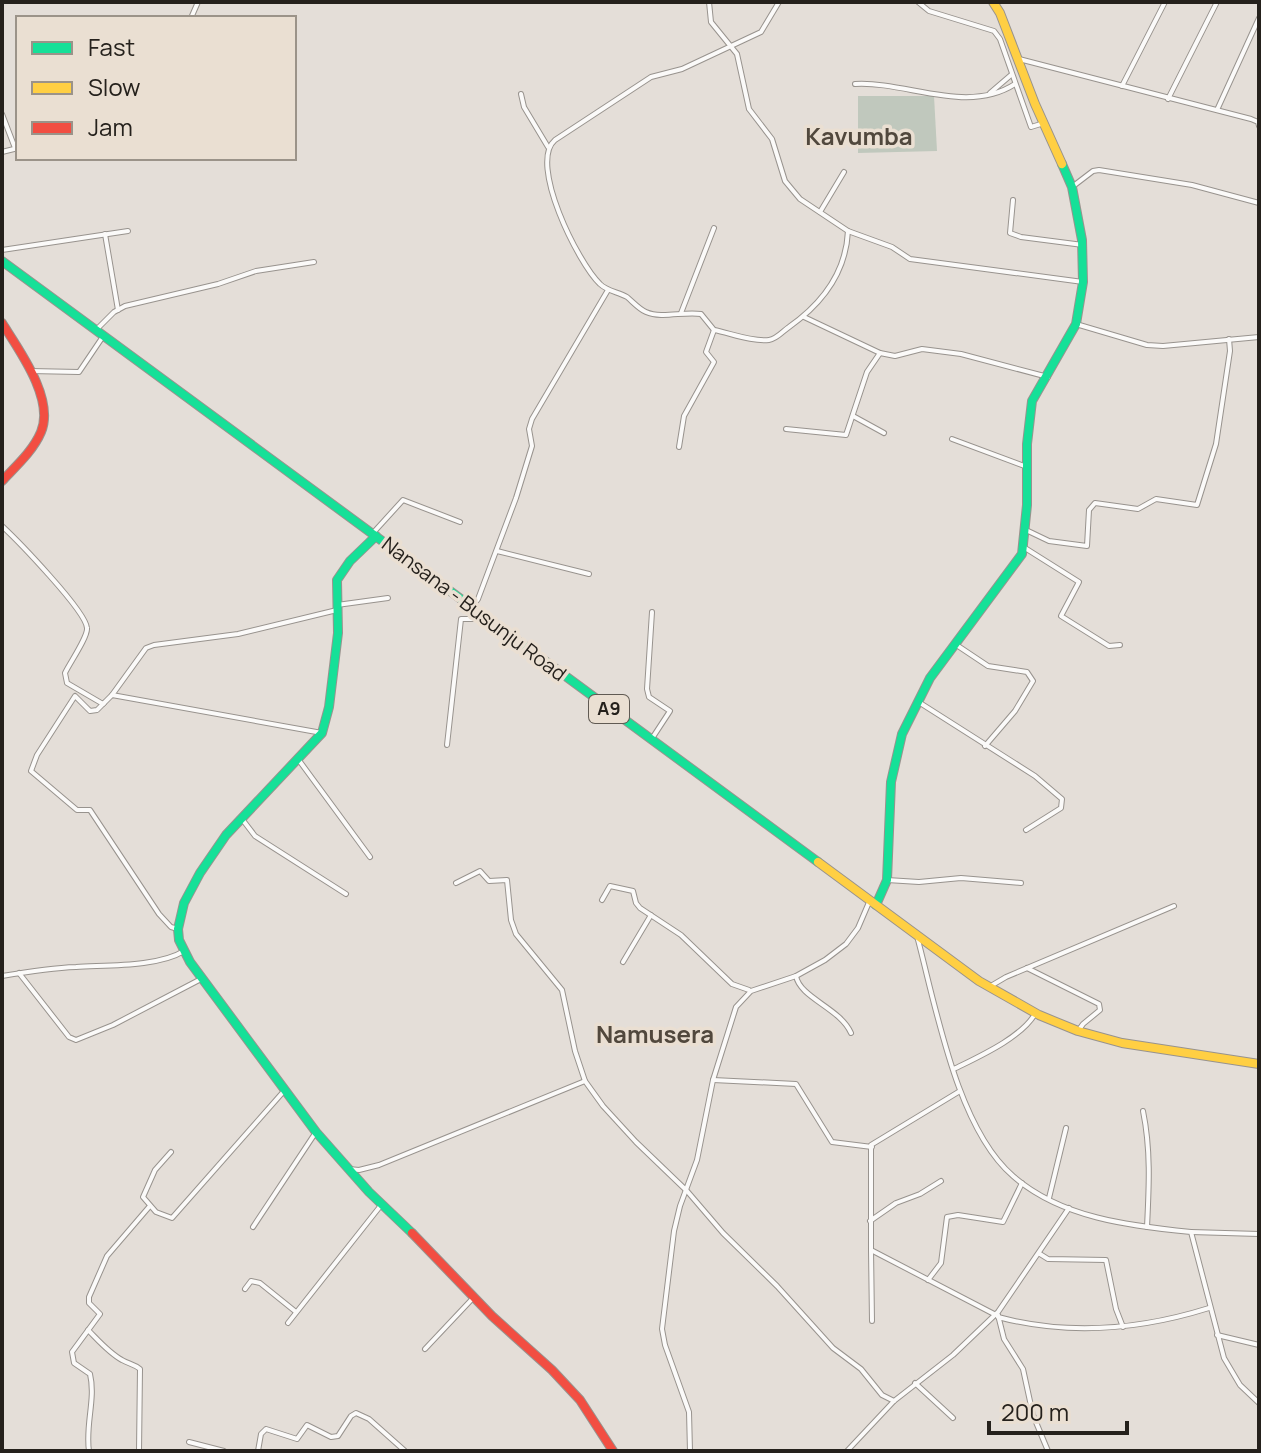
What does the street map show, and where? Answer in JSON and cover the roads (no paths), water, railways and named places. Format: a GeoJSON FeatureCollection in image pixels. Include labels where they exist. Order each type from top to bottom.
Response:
{"type":"FeatureCollection","features":[{"type":"Feature","properties":{"kind":"street"},"geometry":{"type":"LineString","coordinates":[[709,2],[711,22],[737,54],[749,109],[772,139],[785,181],[800,199],[848,231],[892,247],[910,259],[1083,282]]}},
{"type":"Feature","properties":{"kind":"street"},"geometry":{"type":"LineString","coordinates":[[548,147],[640,83],[682,69],[761,32],[779,2]]}},
{"type":"Feature","properties":{"kind":"street"},"geometry":{"type":"LineString","coordinates":[[918,2],[929,11],[994,31],[1000,39],[1031,127],[1044,123]]}},
{"type":"Feature","properties":{"kind":"street"},"geometry":{"type":"LineString","coordinates":[[690,1451],[689,1412],[662,1337],[674,1231],[701,1145],[713,1080],[736,1007],[751,991],[796,976],[846,944],[887,880],[891,782],[902,734],[917,701],[1025,548],[1027,444],[1032,401],[1076,324],[1083,282],[1083,245],[1072,187],[993,2]]}},
{"type":"Feature","properties":{"kind":"street"},"geometry":{"type":"LineString","coordinates":[[1122,86],[1165,2]]}},
{"type":"Feature","properties":{"kind":"street"},"geometry":{"type":"LineString","coordinates":[[1168,99],[1217,2]]}},
{"type":"Feature","properties":{"kind":"street"},"geometry":{"type":"LineString","coordinates":[[1217,110],[1259,18]]}},
{"type":"Feature","properties":{"kind":"street"},"geometry":{"type":"LineString","coordinates":[[1019,59],[1255,120],[1259,126]]}},
{"type":"Feature","properties":{"kind":"street"},"geometry":{"type":"LineString","coordinates":[[985,96],[1011,75]]}},
{"type":"Feature","properties":{"kind":"street"},"geometry":{"type":"LineString","coordinates":[[855,84],[874,83],[942,95],[985,96],[1015,84]]}},
{"type":"Feature","properties":{"kind":"street"},"geometry":{"type":"LineString","coordinates":[[521,94],[524,107],[548,147],[547,171],[567,232],[593,277],[608,290],[625,296],[647,313],[701,314],[714,330],[771,340],[804,317],[843,265],[848,231]]}},
{"type":"Feature","properties":{"kind":"street"},"geometry":{"type":"LineString","coordinates":[[2,114],[16,148],[2,152]]}},
{"type":"Feature","properties":{"kind":"street"},"geometry":{"type":"LineString","coordinates":[[1072,187],[1099,170],[1192,185],[1259,203]]}},
{"type":"Feature","properties":{"kind":"street"},"geometry":{"type":"LineString","coordinates":[[820,212],[844,172]]}},
{"type":"Feature","properties":{"kind":"street"},"geometry":{"type":"LineString","coordinates":[[1013,200],[1010,233],[1083,245]]}},
{"type":"Feature","properties":{"kind":"street"},"geometry":{"type":"LineString","coordinates":[[681,313],[714,228]]}},
{"type":"Feature","properties":{"kind":"street"},"geometry":{"type":"LineString","coordinates":[[2,250],[128,231]]}},
{"type":"Feature","properties":{"kind":"street"},"geometry":{"type":"LineString","coordinates":[[105,234],[118,310]]}},
{"type":"Feature","properties":{"kind":"street","name":"Nansana - Busunju Road"},"geometry":{"type":"LineString","coordinates":[[2,261],[989,987],[1035,1014],[1078,1031],[1155,1049],[1259,1064]]}},
{"type":"Feature","properties":{"kind":"street"},"geometry":{"type":"LineString","coordinates":[[30,371],[79,372],[100,333],[118,310],[256,271],[314,262]]}},
{"type":"Feature","properties":{"kind":"street"},"geometry":{"type":"LineString","coordinates":[[471,608],[478,599],[497,551],[532,446],[529,429],[532,419],[608,290]]}},
{"type":"Feature","properties":{"kind":"street"},"geometry":{"type":"LineString","coordinates":[[804,317],[880,353],[895,356],[922,349],[961,354],[1048,377]]}},
{"type":"Feature","properties":{"kind":"street"},"geometry":{"type":"LineString","coordinates":[[2,323],[30,371],[43,400],[45,413],[38,439],[2,481]]}},
{"type":"Feature","properties":{"kind":"street"},"geometry":{"type":"LineString","coordinates":[[1076,324],[1147,345],[1259,337]]}},
{"type":"Feature","properties":{"kind":"street"},"geometry":{"type":"LineString","coordinates":[[679,447],[688,407],[714,362],[706,352],[714,330]]}},
{"type":"Feature","properties":{"kind":"street"},"geometry":{"type":"LineString","coordinates":[[1026,530],[1049,541],[1087,546],[1089,510],[1095,503],[1138,509],[1156,499],[1197,505],[1216,444],[1230,351],[1229,339]]}},
{"type":"Feature","properties":{"kind":"street"},"geometry":{"type":"LineString","coordinates":[[786,429],[843,436],[848,433],[867,372],[880,353]]}},
{"type":"Feature","properties":{"kind":"street"},"geometry":{"type":"LineString","coordinates":[[853,416],[884,433]]}},
{"type":"Feature","properties":{"kind":"street"},"geometry":{"type":"LineString","coordinates":[[952,439],[1027,467]]}},
{"type":"Feature","properties":{"kind":"street"},"geometry":{"type":"LineString","coordinates":[[460,522],[403,500],[340,573],[336,588],[338,633],[329,707],[322,733],[226,835],[184,903],[178,929],[184,951],[316,1132],[382,1204],[580,1400],[613,1451]]}},
{"type":"Feature","properties":{"kind":"street"},"geometry":{"type":"LineString","coordinates":[[2,526],[20,542],[87,625],[86,634],[65,673],[65,680],[104,703]]}},
{"type":"Feature","properties":{"kind":"street"},"geometry":{"type":"LineString","coordinates":[[1025,548],[1079,582],[1061,616],[1109,646],[1120,645]]}},
{"type":"Feature","properties":{"kind":"street"},"geometry":{"type":"LineString","coordinates":[[497,551],[589,574]]}},
{"type":"Feature","properties":{"kind":"street"},"geometry":{"type":"LineString","coordinates":[[178,929],[171,927],[159,914],[90,810],[77,810],[31,771],[37,755],[75,696],[90,711],[97,710],[112,695],[146,648],[238,634],[388,598]]}},
{"type":"Feature","properties":{"kind":"street"},"geometry":{"type":"LineString","coordinates":[[651,740],[670,711],[649,697],[647,689],[652,612]]}},
{"type":"Feature","properties":{"kind":"street"},"geometry":{"type":"LineString","coordinates":[[447,745],[461,619],[475,619],[481,614]]}},
{"type":"Feature","properties":{"kind":"street"},"geometry":{"type":"LineString","coordinates":[[955,644],[988,666],[1027,672],[1033,681],[1015,711],[985,746]]}},
{"type":"Feature","properties":{"kind":"street"},"geometry":{"type":"LineString","coordinates":[[112,695],[322,733]]}},
{"type":"Feature","properties":{"kind":"street"},"geometry":{"type":"LineString","coordinates":[[917,701],[1037,778],[1063,801],[1061,808],[1026,830]]}},
{"type":"Feature","properties":{"kind":"street"},"geometry":{"type":"LineString","coordinates":[[298,759],[370,857]]}},
{"type":"Feature","properties":{"kind":"street"},"geometry":{"type":"LineString","coordinates":[[242,819],[255,836],[346,894]]}},
{"type":"Feature","properties":{"kind":"street"},"geometry":{"type":"LineString","coordinates":[[456,883],[478,871],[489,881],[507,880],[511,920],[516,934],[562,990],[585,1081],[603,1106],[833,1348],[861,1369],[872,1385],[894,1401]]}},
{"type":"Feature","properties":{"kind":"street"},"geometry":{"type":"LineString","coordinates":[[887,880],[919,882],[961,878],[1021,883]]}},
{"type":"Feature","properties":{"kind":"street"},"geometry":{"type":"LineString","coordinates":[[602,900],[608,888],[615,885],[633,891],[636,903],[681,935],[732,984],[751,991]]}},
{"type":"Feature","properties":{"kind":"street"},"geometry":{"type":"LineString","coordinates":[[989,987],[1174,906]]}},
{"type":"Feature","properties":{"kind":"street"},"geometry":{"type":"LineString","coordinates":[[623,962],[651,915]]}},
{"type":"Feature","properties":{"kind":"street"},"geometry":{"type":"LineString","coordinates":[[917,936],[960,1091],[985,1144],[1008,1172],[1069,1208],[1113,1222],[1191,1232],[1259,1234]]}},
{"type":"Feature","properties":{"kind":"street"},"geometry":{"type":"LineString","coordinates":[[2,976],[170,960],[184,951]]}},
{"type":"Feature","properties":{"kind":"street"},"geometry":{"type":"LineString","coordinates":[[1027,968],[1099,1004],[1100,1010],[1078,1031]]}},
{"type":"Feature","properties":{"kind":"street"},"geometry":{"type":"LineString","coordinates":[[19,973],[69,1037],[76,1040],[113,1025],[204,977]]}},
{"type":"Feature","properties":{"kind":"street"},"geometry":{"type":"LineString","coordinates":[[796,976],[809,995],[832,1009],[848,1025],[851,1033]]}},
{"type":"Feature","properties":{"kind":"street"},"geometry":{"type":"LineString","coordinates":[[954,1069],[989,1051],[1031,1022],[1035,1014]]}},
{"type":"Feature","properties":{"kind":"street"},"geometry":{"type":"LineString","coordinates":[[713,1080],[796,1084],[832,1142],[872,1147]]}},
{"type":"Feature","properties":{"kind":"street"},"geometry":{"type":"LineString","coordinates":[[349,1169],[379,1165],[585,1081]]}},
{"type":"Feature","properties":{"kind":"street"},"geometry":{"type":"LineString","coordinates":[[171,1152],[155,1170],[143,1197],[149,1207],[167,1218],[177,1215],[284,1091]]}},
{"type":"Feature","properties":{"kind":"street"},"geometry":{"type":"LineString","coordinates":[[872,1321],[872,1147],[960,1091]]}},
{"type":"Feature","properties":{"kind":"street"},"geometry":{"type":"LineString","coordinates":[[1143,1111],[1150,1159],[1147,1227]]}},
{"type":"Feature","properties":{"kind":"street"},"geometry":{"type":"LineString","coordinates":[[1049,1198],[1066,1128]]}},
{"type":"Feature","properties":{"kind":"street"},"geometry":{"type":"LineString","coordinates":[[253,1227],[316,1132]]}},
{"type":"Feature","properties":{"kind":"street"},"geometry":{"type":"LineString","coordinates":[[870,1221],[896,1203],[920,1194],[941,1181]]}},
{"type":"Feature","properties":{"kind":"street"},"geometry":{"type":"LineString","coordinates":[[928,1280],[941,1263],[947,1217],[958,1215],[1003,1222],[1022,1183]]}},
{"type":"Feature","properties":{"kind":"street"},"geometry":{"type":"LineString","coordinates":[[288,1323],[382,1204]]}},
{"type":"Feature","properties":{"kind":"street"},"geometry":{"type":"LineString","coordinates":[[89,1451],[92,1384],[90,1374],[74,1363],[72,1352],[100,1314],[89,1303],[89,1297],[107,1256],[149,1207]]}},
{"type":"Feature","properties":{"kind":"street"},"geometry":{"type":"LineString","coordinates":[[847,1451],[894,1401],[953,1355],[997,1315],[1069,1208]]}},
{"type":"Feature","properties":{"kind":"street"},"geometry":{"type":"LineString","coordinates":[[1191,1232],[1209,1308],[1229,1370],[1259,1403]]}},
{"type":"Feature","properties":{"kind":"street"},"geometry":{"type":"LineString","coordinates":[[871,1250],[997,1315],[1032,1326],[1073,1330],[1123,1327],[1181,1317],[1209,1308]]}},
{"type":"Feature","properties":{"kind":"street"},"geometry":{"type":"LineString","coordinates":[[1039,1253],[1048,1259],[1106,1260],[1123,1327]]}},
{"type":"Feature","properties":{"kind":"street"},"geometry":{"type":"LineString","coordinates":[[245,1289],[251,1281],[260,1283],[296,1312]]}},
{"type":"Feature","properties":{"kind":"street"},"geometry":{"type":"LineString","coordinates":[[425,1349],[474,1297]]}},
{"type":"Feature","properties":{"kind":"street"},"geometry":{"type":"LineString","coordinates":[[997,1315],[1004,1339],[1023,1369],[1033,1415],[1048,1451]]}},
{"type":"Feature","properties":{"kind":"street"},"geometry":{"type":"LineString","coordinates":[[88,1330],[100,1344],[122,1360],[139,1366],[139,1451]]}},
{"type":"Feature","properties":{"kind":"street"},"geometry":{"type":"LineString","coordinates":[[1217,1335],[1259,1345]]}},
{"type":"Feature","properties":{"kind":"street"},"geometry":{"type":"LineString","coordinates":[[915,1383],[953,1418]]}},
{"type":"Feature","properties":{"kind":"street"},"geometry":{"type":"LineString","coordinates":[[258,1451],[261,1434],[266,1429],[297,1439],[307,1425],[331,1437],[338,1436],[356,1413],[369,1419],[405,1451]]}},
{"type":"Feature","properties":{"kind":"street"},"geometry":{"type":"LineString","coordinates":[[189,1442],[224,1451]]}},
{"type":"Feature","properties":{"kind":"district","name":"Kavumba"},"geometry":{"type":"Point","coordinates":[859,137]}},
{"type":"Feature","properties":{"kind":"district","name":"Namusera"},"geometry":{"type":"Point","coordinates":[655,1035]}}]}
